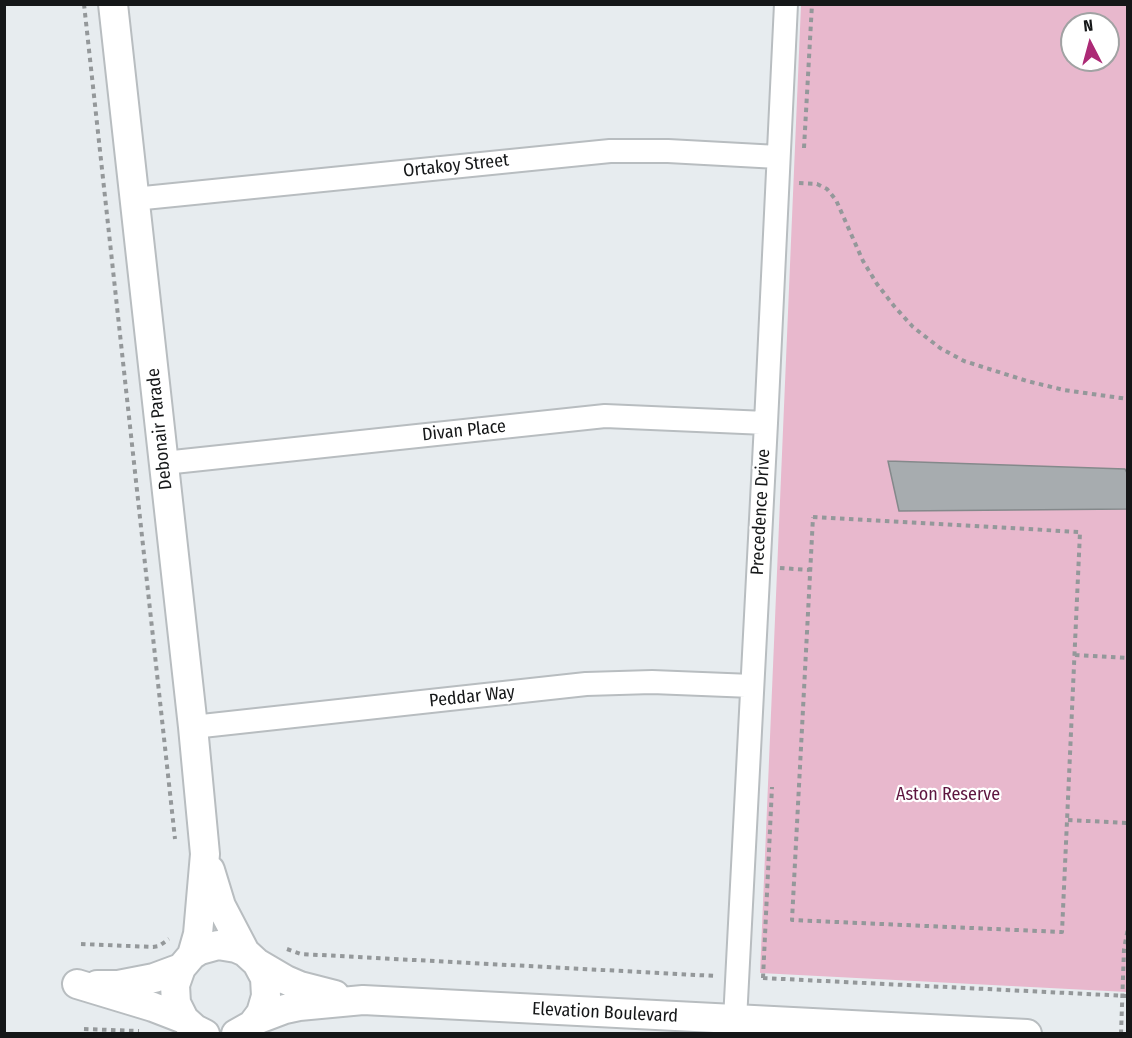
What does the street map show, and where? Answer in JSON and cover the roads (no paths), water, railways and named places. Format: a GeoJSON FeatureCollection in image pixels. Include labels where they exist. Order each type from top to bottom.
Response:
{"type":"FeatureCollection","features":[{"type":"Feature","properties":{"kind":"street","name":"Debonair Parade"},"geometry":{"type":"LineString","coordinates":[[113,4],[205,854],[198,934],[175,985],[176,1003],[195,1026]]}},
{"type":"Feature","properties":{"kind":"street","name":"Precedence Drive"},"geometry":{"type":"LineString","coordinates":[[735,1020],[786,4]]}},
{"type":"Feature","properties":{"kind":"street","name":"Ortakoy Street"},"geometry":{"type":"LineString","coordinates":[[134,199],[610,150],[778,157]]}},
{"type":"Feature","properties":{"kind":"street","name":"Divan Place"},"geometry":{"type":"LineString","coordinates":[[164,463],[605,416],[766,423]]}},
{"type":"Feature","properties":{"kind":"street","name":"Peddar Way"},"geometry":{"type":"LineString","coordinates":[[193,727],[586,684],[652,682],[752,686]]}},
{"type":"Feature","properties":{"kind":"street","name":"Debonair Parade"},"geometry":{"type":"LineString","coordinates":[[205,854],[221,906],[265,978],[266,996],[261,1013],[246,1029]]}},
{"type":"Feature","properties":{"kind":"street"},"geometry":{"type":"LineString","coordinates":[[195,1026],[153,1007],[77,984],[118,985],[154,978],[186,961],[200,950],[218,945],[236,948],[251,957]]}},
{"type":"Feature","properties":{"kind":"street","name":"Elevation Boulevard"},"geometry":{"type":"LineString","coordinates":[[251,957],[286,980],[300,986],[363,1000],[1027,1034]]}},
{"type":"Feature","properties":{"kind":"street","name":"Elevation Boulevard"},"geometry":{"type":"LineString","coordinates":[[246,1029],[285,1009],[363,1000]]}},
{"type":"Feature","properties":{"kind":"park label","name":"Aston Reserve"},"geometry":{"type":"Point","coordinates":[948,795]}}]}
